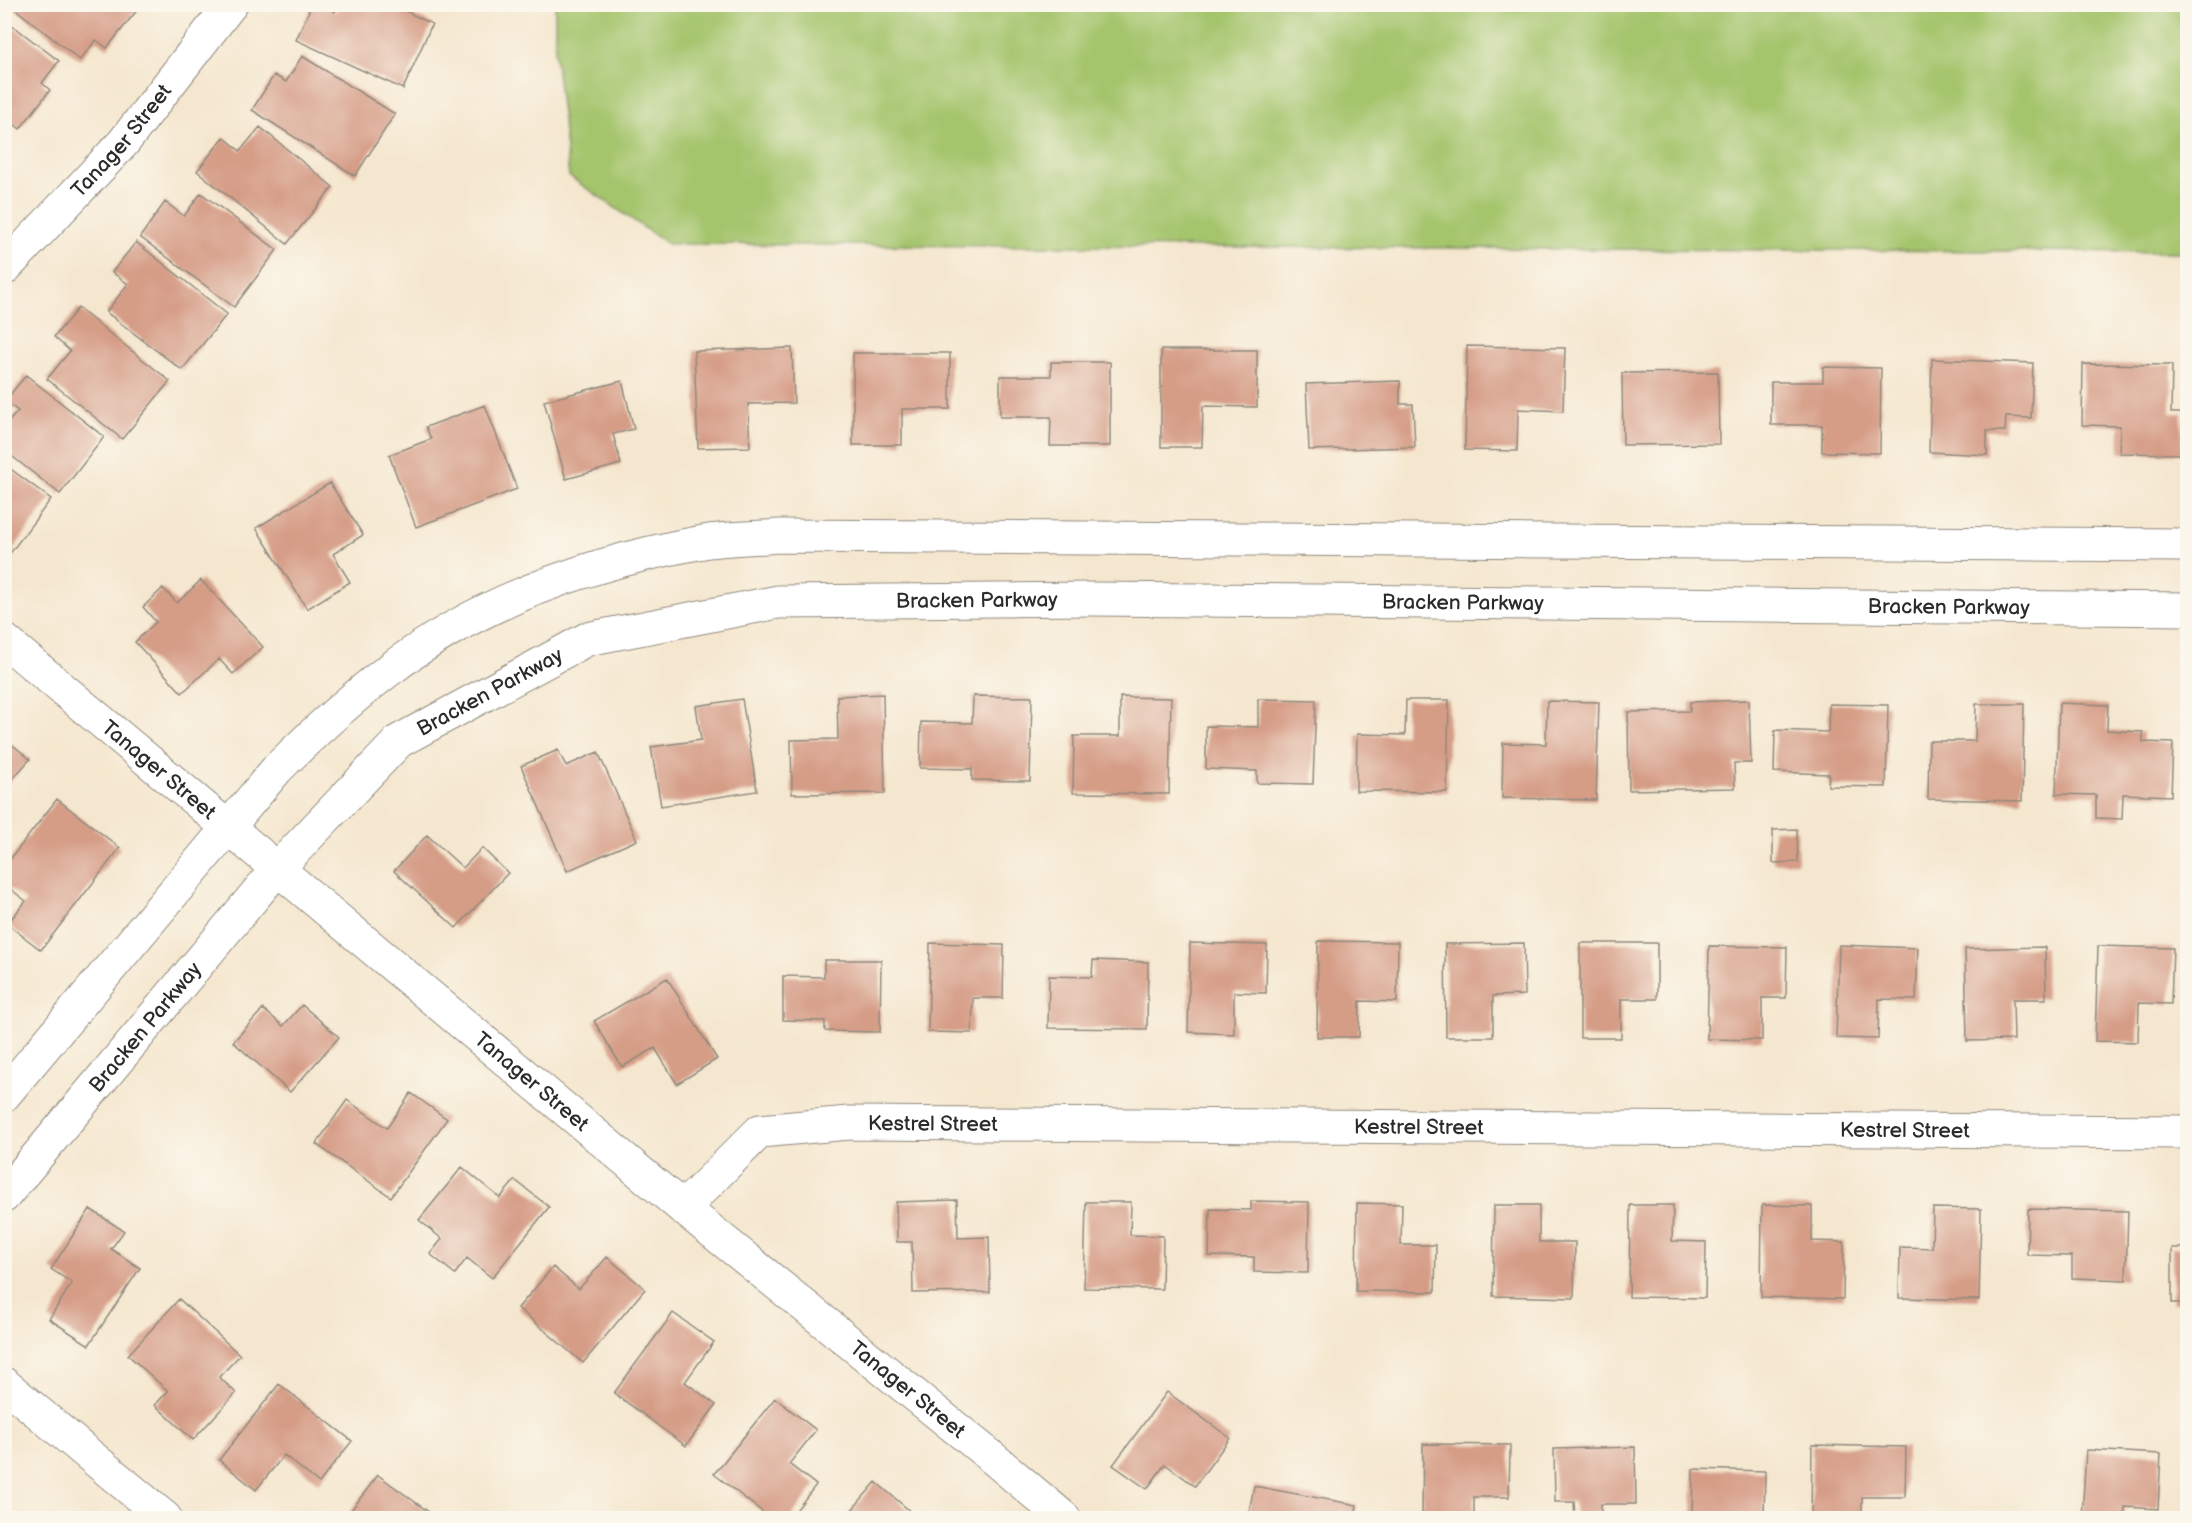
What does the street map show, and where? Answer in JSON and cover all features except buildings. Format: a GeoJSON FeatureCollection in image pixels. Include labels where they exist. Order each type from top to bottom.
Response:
{"type":"FeatureCollection","features":[{"type":"Feature","properties":{"kind":"street","name":"Tanager Street"},"geometry":{"type":"LineString","coordinates":[[4,269],[123,143],[231,4]]}},
{"type":"Feature","properties":{"kind":"street"},"geometry":{"type":"LineString","coordinates":[[4,1095],[276,769],[314,732],[390,669],[488,609],[564,577],[633,557],[705,542],[780,536],[2187,545]]}},
{"type":"Feature","properties":{"kind":"street","name":"Bracken Parkway"},"geometry":{"type":"LineString","coordinates":[[4,1196],[277,869],[399,741],[587,639],[778,602],[1093,598],[2187,609]]}},
{"type":"Feature","properties":{"kind":"street","name":"Tanager Street"},"geometry":{"type":"LineString","coordinates":[[4,640],[682,1208],[988,1454],[1064,1518]]}},
{"type":"Feature","properties":{"kind":"street","name":"Kestrel Street"},"geometry":{"type":"LineString","coordinates":[[682,1208],[760,1131],[849,1123],[2187,1132]]}},
{"type":"Feature","properties":{"kind":"street"},"geometry":{"type":"LineString","coordinates":[[4,1384],[165,1518]]}},
{"type":"Feature","properties":{"kind":"green space"},"geometry":{"type":"Polygon","coordinates":[[[555,4],[2187,5],[2187,252],[668,244],[569,176],[555,53],[555,4]]]}}]}
